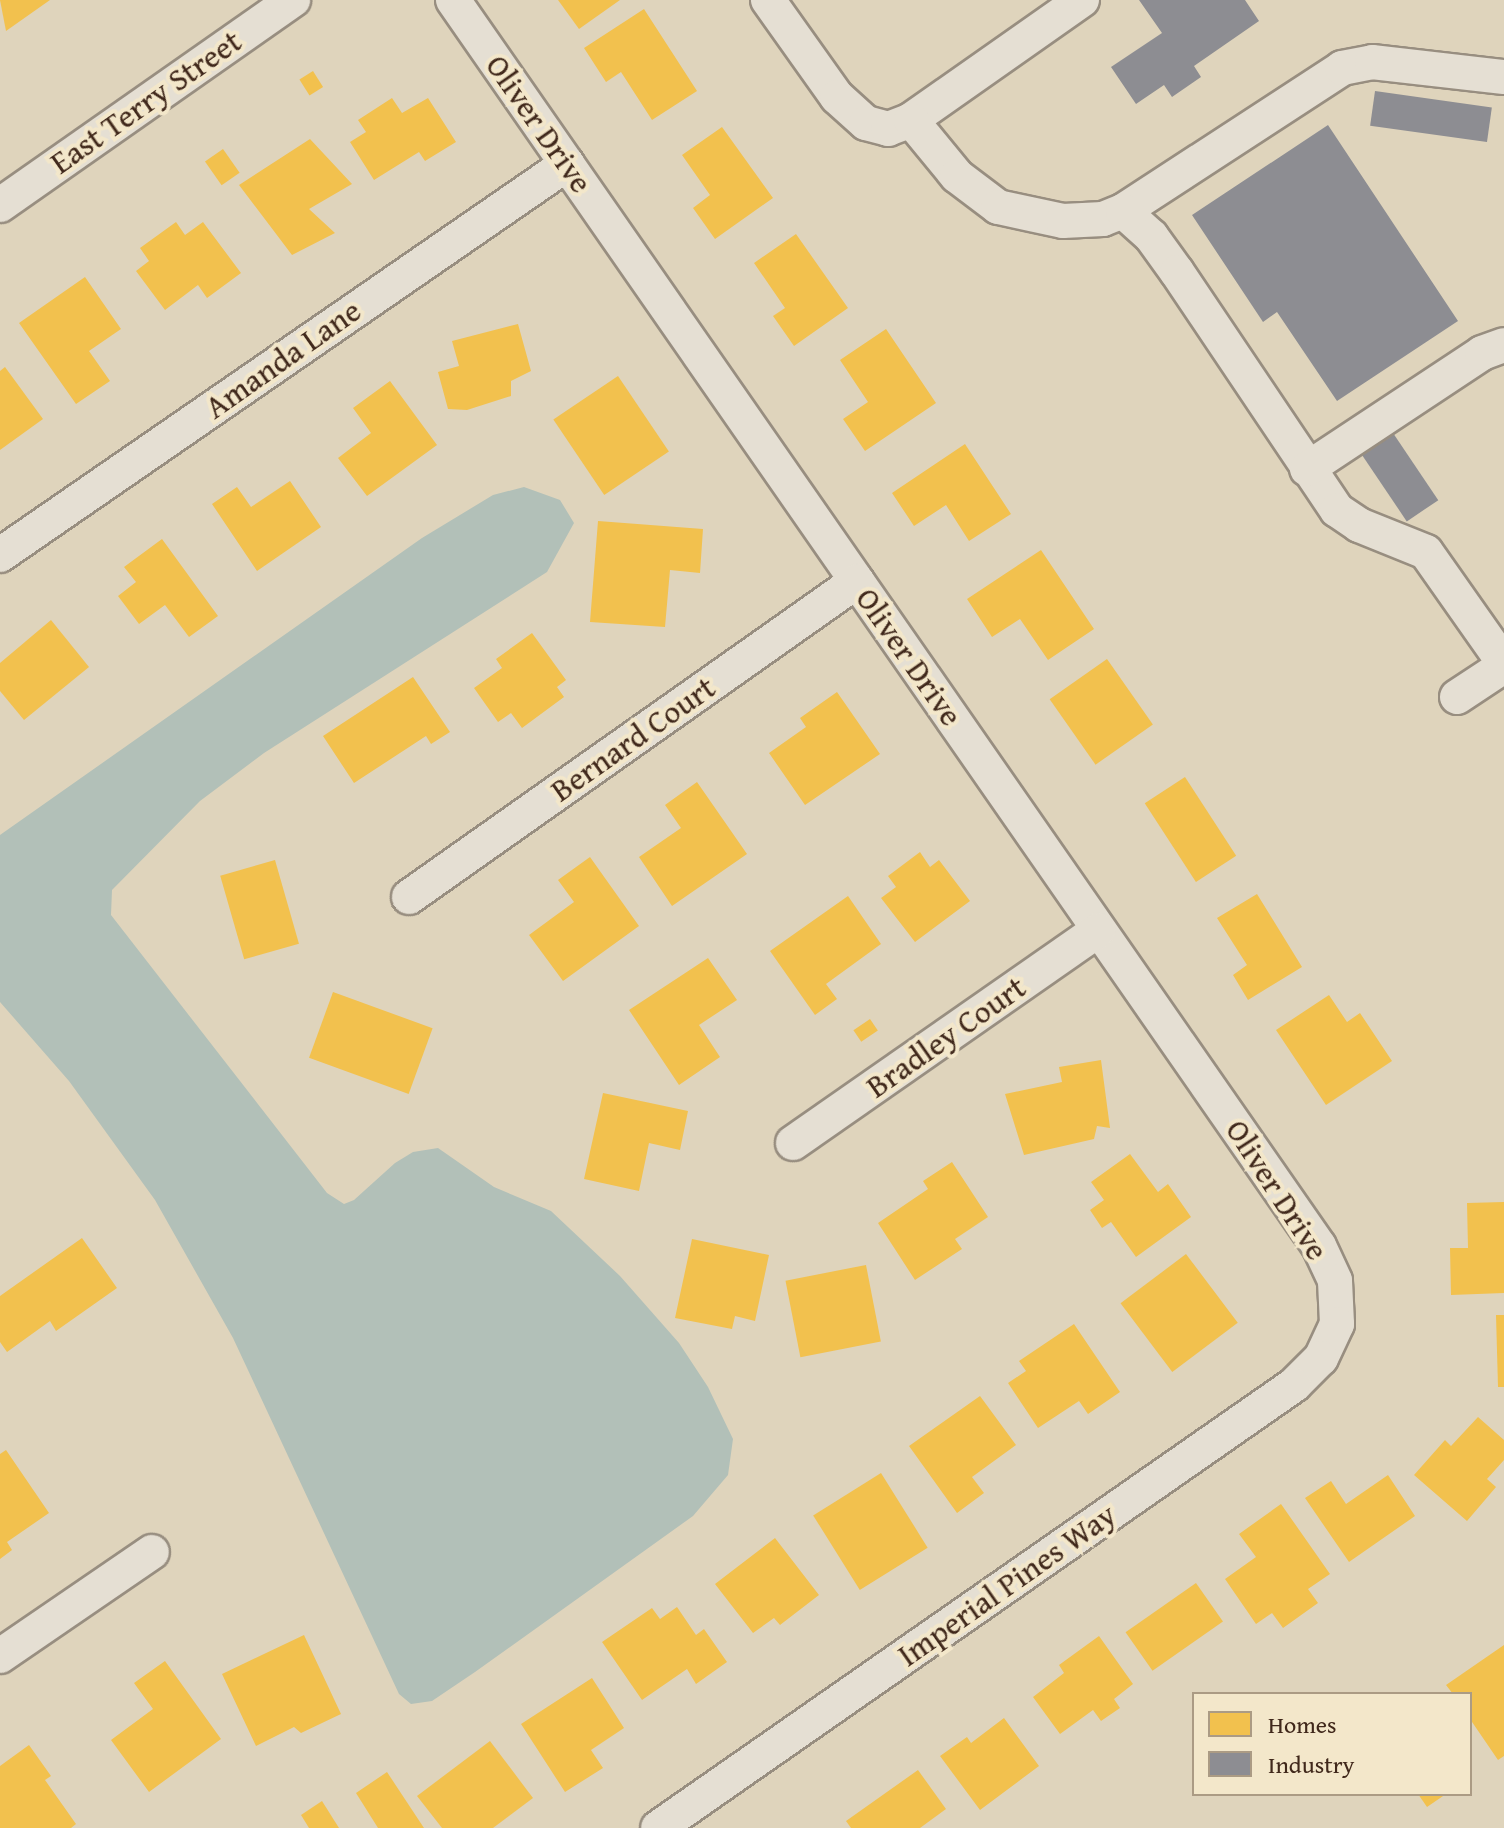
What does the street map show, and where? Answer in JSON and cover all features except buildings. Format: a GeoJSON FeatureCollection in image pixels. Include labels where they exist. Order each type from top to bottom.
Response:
{"type":"FeatureCollection","features":[{"type":"Feature","properties":{"kind":"street","name":"East Terry Street"},"geometry":{"type":"LineString","coordinates":[[0,205],[293,0]]}},
{"type":"Feature","properties":{"kind":"street","name":"Oliver Drive"},"geometry":{"type":"LineString","coordinates":[[453,0],[1319,1246],[1335,1281],[1337,1324]]}},
{"type":"Feature","properties":{"kind":"street"},"geometry":{"type":"LineString","coordinates":[[768,0],[837,97],[866,123],[888,129],[911,120],[1082,0]]}},
{"type":"Feature","properties":{"kind":"street"},"geometry":{"type":"LineString","coordinates":[[911,120],[957,176],[998,207],[1063,221],[1103,219],[1123,211],[1342,68],[1372,62],[1504,77]]}},
{"type":"Feature","properties":{"kind":"street","name":"Amanda Lane"},"geometry":{"type":"LineString","coordinates":[[0,555],[567,164]]}},
{"type":"Feature","properties":{"kind":"street"},"geometry":{"type":"LineString","coordinates":[[1123,211],[1168,260],[1307,469],[1348,518],[1426,552],[1504,664],[1457,697]]}},
{"type":"Feature","properties":{"kind":"street"},"geometry":{"type":"LineString","coordinates":[[1307,469],[1482,353],[1504,345]]}},
{"type":"Feature","properties":{"kind":"street","name":"Bernard Court"},"geometry":{"type":"LineString","coordinates":[[409,897],[857,581]]}},
{"type":"Feature","properties":{"kind":"street","name":"Bradley Court"},"geometry":{"type":"LineString","coordinates":[[793,1143],[1098,930]]}},
{"type":"Feature","properties":{"kind":"street","name":"Imperial Pines Way"},"geometry":{"type":"LineString","coordinates":[[658,1828],[1294,1385],[1321,1358],[1337,1324]]}},
{"type":"Feature","properties":{"kind":"street"},"geometry":{"type":"LineString","coordinates":[[0,1656],[152,1552]]}},
{"type":"Feature","properties":{"kind":"shaded area"},"geometry":{"type":"Polygon","coordinates":[[[524,487],[560,500],[574,523],[547,572],[264,753],[200,801],[112,890],[111,915],[327,1193],[344,1204],[354,1200],[395,1163],[413,1152],[438,1148],[494,1187],[551,1211],[620,1276],[679,1343],[708,1387],[733,1439],[728,1475],[693,1516],[432,1701],[411,1704],[399,1694],[233,1338],[155,1200],[69,1081],[0,1002],[0,835],[422,538],[493,495],[524,487]]]}}]}
